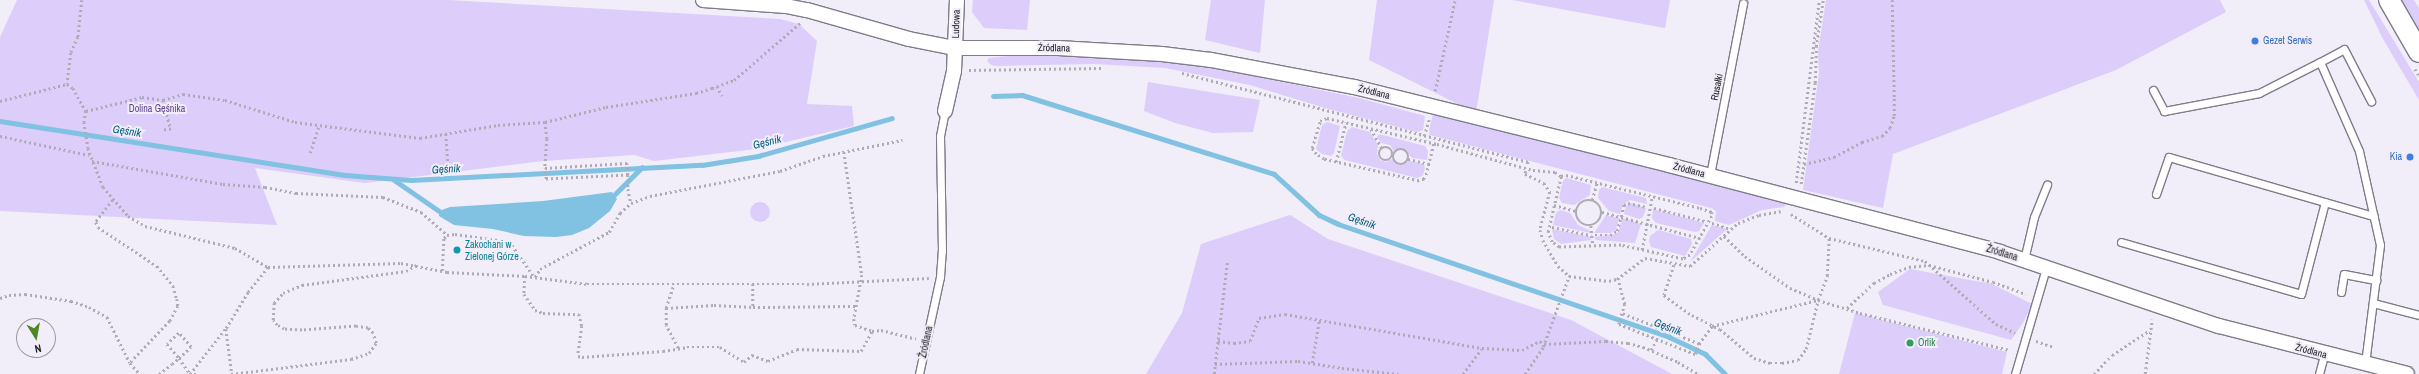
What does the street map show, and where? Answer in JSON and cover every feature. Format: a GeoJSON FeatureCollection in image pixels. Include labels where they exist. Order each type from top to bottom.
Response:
{"type":"FeatureCollection","features":[{"type":"Feature","properties":{"kind":"main road"},"geometry":{"type":"LineString","coordinates":[[2389,0],[2419,52]]}},
{"type":"Feature","properties":{"kind":"street","name":"Źródlana"},"geometry":{"type":"LineString","coordinates":[[703,0],[786,6],[807,10],[909,39],[956,48],[1112,50],[1211,60],[1354,87],[1710,175],[2000,252],[2219,326],[2324,355],[2407,374]]}},
{"type":"Feature","properties":{"kind":"street","name":"Ludowa"},"geometry":{"type":"LineString","coordinates":[[956,48],[957,0]]}},
{"type":"Feature","properties":{"kind":"street","name":"Źródlana"},"geometry":{"type":"LineString","coordinates":[[945,111],[954,71],[956,48]]}},
{"type":"Feature","properties":{"kind":"lane","name":"Rusałki"},"geometry":{"type":"LineString","coordinates":[[1710,175],[1744,3]]}},
{"type":"Feature","properties":{"kind":"lane"},"geometry":{"type":"LineString","coordinates":[[2152,90],[2164,111],[2259,93],[2344,49],[2371,101]]}},
{"type":"Feature","properties":{"kind":"lane"},"geometry":{"type":"LineString","coordinates":[[2320,62],[2360,151],[2380,245],[2365,364]]}},
{"type":"Feature","properties":{"kind":"lane","name":"Źródlana"},"geometry":{"type":"LineString","coordinates":[[919,374],[940,277],[942,251],[940,136],[945,111]]}},
{"type":"Feature","properties":{"kind":"lane"},"geometry":{"type":"LineString","coordinates":[[2156,194],[2169,156],[2374,216]]}},
{"type":"Feature","properties":{"kind":"lane"},"geometry":{"type":"LineString","coordinates":[[2024,260],[2034,217],[2047,184]]}},
{"type":"Feature","properties":{"kind":"lane"},"geometry":{"type":"LineString","coordinates":[[2121,242],[2301,294],[2325,202]]}},
{"type":"Feature","properties":{"kind":"lane"},"geometry":{"type":"LineString","coordinates":[[2015,374],[2021,352],[2027,338],[2046,268]]}},
{"type":"Feature","properties":{"kind":"lane"},"geometry":{"type":"LineString","coordinates":[[2342,292],[2344,274],[2376,280]]}},
{"type":"Feature","properties":{"kind":"lane"},"geometry":{"type":"LineString","coordinates":[[2372,303],[2419,316]]}},
{"type":"Feature","properties":{"kind":"lane"},"geometry":{"type":"LineString","coordinates":[[2318,374],[2324,355]]}},
{"type":"Feature","properties":{"kind":"path"},"geometry":{"type":"LineString","coordinates":[[68,84],[71,53],[78,37],[82,0]]}},
{"type":"Feature","properties":{"kind":"path"},"geometry":{"type":"LineString","coordinates":[[1438,76],[1455,0]]}},
{"type":"Feature","properties":{"kind":"path"},"geometry":{"type":"LineString","coordinates":[[1797,179],[1819,0]]}},
{"type":"Feature","properties":{"kind":"path"},"geometry":{"type":"LineString","coordinates":[[1801,182],[1815,83],[1816,47],[1823,0]]}},
{"type":"Feature","properties":{"kind":"path"},"geometry":{"type":"LineString","coordinates":[[1804,164],[1834,157],[1862,142],[1882,136],[1890,128],[1894,116],[1895,41],[1892,0]]}},
{"type":"Feature","properties":{"kind":"path"},"geometry":{"type":"LineString","coordinates":[[86,111],[142,97],[163,100],[183,94],[225,100],[295,122],[319,126],[355,128],[420,138],[498,125],[545,122],[606,107],[696,93],[734,80],[793,30]]}},
{"type":"Feature","properties":{"kind":"path"},"geometry":{"type":"LineString","coordinates":[[954,71],[980,68],[1109,68]]}},
{"type":"Feature","properties":{"kind":"path"},"geometry":{"type":"LineString","coordinates":[[1176,72],[1528,162],[1528,164]]}},
{"type":"Feature","properties":{"kind":"path"},"geometry":{"type":"LineString","coordinates":[[0,101],[68,84]]}},
{"type":"Feature","properties":{"kind":"path"},"geometry":{"type":"LineString","coordinates":[[68,84],[73,88],[86,111],[84,122],[88,148],[103,187],[128,216],[145,226],[235,248],[268,267],[378,263],[418,264],[442,271],[525,276],[570,283],[753,284],[861,282],[940,277]]}},
{"type":"Feature","properties":{"kind":"path"},"geometry":{"type":"LineString","coordinates":[[718,86],[722,96]]}},
{"type":"Feature","properties":{"kind":"path"},"geometry":{"type":"LineString","coordinates":[[163,100],[171,129],[164,130]]}},
{"type":"Feature","properties":{"kind":"path"},"geometry":{"type":"LineString","coordinates":[[1424,136],[1430,116]]}},
{"type":"Feature","properties":{"kind":"path"},"geometry":{"type":"LineString","coordinates":[[1434,144],[1430,164],[1424,179],[1419,181],[1324,159],[1316,154],[1312,148],[1320,121],[1326,118],[1434,144],[1533,170],[1555,172],[1561,176],[1566,175],[1712,212],[1712,216],[1690,255],[1683,259],[1621,245],[1559,247],[1552,242],[1548,232],[1561,176]]}},
{"type":"Feature","properties":{"kind":"path"},"geometry":{"type":"LineString","coordinates":[[545,122],[547,139],[545,166],[546,179],[628,175]]}},
{"type":"Feature","properties":{"kind":"path"},"geometry":{"type":"LineString","coordinates":[[1336,162],[1346,122]]}},
{"type":"Feature","properties":{"kind":"path"},"geometry":{"type":"LineString","coordinates":[[310,153],[319,126]]}},
{"type":"Feature","properties":{"kind":"path"},"geometry":{"type":"LineString","coordinates":[[1370,128],[1382,148]]}},
{"type":"Feature","properties":{"kind":"path"},"geometry":{"type":"LineString","coordinates":[[443,166],[450,165],[446,134]]}},
{"type":"Feature","properties":{"kind":"path"},"geometry":{"type":"LineString","coordinates":[[0,136],[90,155]]}},
{"type":"Feature","properties":{"kind":"path"},"geometry":{"type":"LineString","coordinates":[[535,277],[540,269],[609,232],[620,213],[630,204],[650,196],[780,171],[823,156],[902,140]]}},
{"type":"Feature","properties":{"kind":"path"},"geometry":{"type":"LineString","coordinates":[[1382,148],[1379,154],[1383,160],[1389,160],[1393,155],[1396,151],[1403,150],[1407,153],[1408,159],[1404,164],[1398,164],[1394,162],[1393,155],[1391,149],[1382,148]]}},
{"type":"Feature","properties":{"kind":"path"},"geometry":{"type":"LineString","coordinates":[[844,152],[858,241],[861,282],[855,306],[855,325],[872,331],[881,330],[926,341]]}},
{"type":"Feature","properties":{"kind":"path"},"geometry":{"type":"LineString","coordinates":[[1408,159],[1430,164]]}},
{"type":"Feature","properties":{"kind":"path"},"geometry":{"type":"LineString","coordinates":[[92,161],[223,184],[266,187],[296,193],[384,198],[421,212],[447,235],[505,241],[512,245],[535,277]]}},
{"type":"Feature","properties":{"kind":"path"},"geometry":{"type":"LineString","coordinates":[[545,166],[627,163],[630,204]]}},
{"type":"Feature","properties":{"kind":"path"},"geometry":{"type":"LineString","coordinates":[[1526,172],[1525,174],[1544,183],[1550,192],[1540,230],[1543,240],[1558,266],[1569,276],[1608,281],[1618,278],[1645,258],[1674,265],[1690,266],[1738,224],[1759,215],[1788,211],[1829,238],[1925,261],[1996,324],[2027,338],[2053,347]]}},
{"type":"Feature","properties":{"kind":"path"},"geometry":{"type":"LineString","coordinates":[[1592,200],[1597,183]]}},
{"type":"Feature","properties":{"kind":"path"},"geometry":{"type":"LineString","coordinates":[[1642,250],[1652,197]]}},
{"type":"Feature","properties":{"kind":"path"},"geometry":{"type":"LineString","coordinates":[[113,200],[96,222],[98,227],[158,266],[173,286],[178,306],[170,321],[130,363]]}},
{"type":"Feature","properties":{"kind":"path"},"geometry":{"type":"LineString","coordinates":[[1592,200],[1599,204],[1602,212],[1600,221],[1591,226],[1581,223],[1576,211],[1580,203],[1592,200]]}},
{"type":"Feature","properties":{"kind":"path"},"geometry":{"type":"LineString","coordinates":[[1595,235],[1614,233],[1617,231],[1624,205],[1628,203],[1647,207]]}},
{"type":"Feature","properties":{"kind":"path"},"geometry":{"type":"LineString","coordinates":[[1554,205],[1576,211]]}},
{"type":"Feature","properties":{"kind":"path"},"geometry":{"type":"LineString","coordinates":[[1654,208],[1705,221]]}},
{"type":"Feature","properties":{"kind":"path"},"geometry":{"type":"LineString","coordinates":[[1602,212],[1700,238]]}},
{"type":"Feature","properties":{"kind":"path"},"geometry":{"type":"LineString","coordinates":[[1712,223],[1732,229]]}},
{"type":"Feature","properties":{"kind":"path"},"geometry":{"type":"LineString","coordinates":[[1591,226],[1593,245]]}},
{"type":"Feature","properties":{"kind":"path"},"geometry":{"type":"LineString","coordinates":[[1552,227],[1591,235]]}},
{"type":"Feature","properties":{"kind":"path"},"geometry":{"type":"LineString","coordinates":[[442,271],[444,242],[447,235]]}},
{"type":"Feature","properties":{"kind":"path"},"geometry":{"type":"LineString","coordinates":[[1724,236],[1745,256],[1790,288],[1818,300],[2021,352]]}},
{"type":"Feature","properties":{"kind":"path"},"geometry":{"type":"LineString","coordinates":[[1674,265],[1664,295],[1712,326],[1720,329],[1754,358],[1770,363],[1798,360],[1806,349],[1818,300],[1827,276],[1829,238]]}},
{"type":"Feature","properties":{"kind":"path"},"geometry":{"type":"LineString","coordinates":[[1214,374],[1227,263]]}},
{"type":"Feature","properties":{"kind":"path"},"geometry":{"type":"LineString","coordinates":[[226,328],[231,374],[351,359],[369,353],[374,346],[376,339],[373,332],[368,328],[356,326],[298,330],[284,329],[277,325],[273,320],[274,303],[283,293],[302,285],[406,272],[418,264]]}},
{"type":"Feature","properties":{"kind":"path"},"geometry":{"type":"LineString","coordinates":[[1847,308],[1874,283],[1890,274],[1910,267],[1929,265],[1993,282],[2038,299]]}},
{"type":"Feature","properties":{"kind":"path"},"geometry":{"type":"LineString","coordinates":[[189,374],[226,328],[248,292],[268,267]]}},
{"type":"Feature","properties":{"kind":"path"},"geometry":{"type":"LineString","coordinates":[[525,276],[524,294],[535,310],[543,313],[579,314],[582,326],[578,356],[678,348],[720,348],[739,361],[744,362],[752,355],[768,361],[797,349],[860,352],[872,331]]}},
{"type":"Feature","properties":{"kind":"path"},"geometry":{"type":"LineString","coordinates":[[1525,374],[1544,344],[1569,276]]}},
{"type":"Feature","properties":{"kind":"path"},"geometry":{"type":"LineString","coordinates":[[1618,278],[1621,287],[1624,313],[1620,324],[1695,354],[1699,344],[1712,326],[1818,300]]}},
{"type":"Feature","properties":{"kind":"path"},"geometry":{"type":"LineString","coordinates":[[674,284],[666,308],[666,325],[678,348]]}},
{"type":"Feature","properties":{"kind":"path"},"geometry":{"type":"LineString","coordinates":[[753,284],[753,307]]}},
{"type":"Feature","properties":{"kind":"path"},"geometry":{"type":"LineString","coordinates":[[0,298],[9,295],[25,294],[71,301],[89,307],[107,317],[130,363],[140,374]]}},
{"type":"Feature","properties":{"kind":"path"},"geometry":{"type":"LineString","coordinates":[[666,308],[714,305],[753,307],[855,306]]}},
{"type":"Feature","properties":{"kind":"path"},"geometry":{"type":"LineString","coordinates":[[2145,374],[2154,305]]}},
{"type":"Feature","properties":{"kind":"path"},"geometry":{"type":"LineString","coordinates":[[1624,313],[1699,344]]}},
{"type":"Feature","properties":{"kind":"path"},"geometry":{"type":"LineString","coordinates":[[1218,340],[1234,343],[1250,342],[1259,318],[1285,314],[1482,348],[1522,350],[1540,341],[1544,344],[1606,341],[1628,343],[1651,350],[1678,362],[1698,374]]}},
{"type":"Feature","properties":{"kind":"path"},"geometry":{"type":"LineString","coordinates":[[1312,363],[1319,320]]}},
{"type":"Feature","properties":{"kind":"path"},"geometry":{"type":"LineString","coordinates":[[2094,374],[2112,355],[2150,330]]}},
{"type":"Feature","properties":{"kind":"path"},"geometry":{"type":"LineString","coordinates":[[159,374],[179,358],[191,347],[179,333],[167,344],[179,358],[189,374]]}},
{"type":"Feature","properties":{"kind":"path"},"geometry":{"type":"LineString","coordinates":[[1651,350],[1656,339]]}},
{"type":"Feature","properties":{"kind":"path"},"geometry":{"type":"LineString","coordinates":[[1463,374],[1482,348]]}},
{"type":"Feature","properties":{"kind":"path"},"geometry":{"type":"LineString","coordinates":[[1215,364],[1298,361],[1399,374]]}},
{"type":"Feature","properties":{"kind":"path"},"geometry":{"type":"LineString","coordinates":[[189,374],[196,374]]}},
{"type":"Feature","properties":{"kind":"green space","name":"Dolina Gęśnika"},"geometry":{"type":"Polygon","coordinates":[[[17,0],[448,0],[780,19],[799,24],[817,41],[807,104],[852,106],[854,126],[756,149],[654,161],[634,155],[543,161],[365,183],[255,168],[277,225],[0,211],[0,37],[17,0]]]}},
{"type":"Feature","properties":{"kind":"green space"},"geometry":{"type":"Polygon","coordinates":[[[973,0],[1030,0],[1027,30],[984,28],[972,12],[973,0]]]}},
{"type":"Feature","properties":{"kind":"green space"},"geometry":{"type":"Polygon","coordinates":[[[1211,0],[1265,0],[1260,53],[1205,40],[1211,0]]]}},
{"type":"Feature","properties":{"kind":"green space"},"geometry":{"type":"Polygon","coordinates":[[[1377,0],[1494,0],[1476,113],[1369,60],[1377,0]]]}},
{"type":"Feature","properties":{"kind":"green space"},"geometry":{"type":"Polygon","coordinates":[[[1512,0],[1670,0],[1665,28],[1512,0]]]}},
{"type":"Feature","properties":{"kind":"green space"},"geometry":{"type":"Polygon","coordinates":[[[1826,0],[2220,0],[2226,12],[2116,70],[1893,154],[1883,208],[1803,190],[1819,73],[1818,52],[1826,0]]]}},
{"type":"Feature","properties":{"kind":"green space"},"geometry":{"type":"Polygon","coordinates":[[[2364,0],[2369,0],[2419,82],[2419,100],[2383,39],[2364,0]]]}},
{"type":"Feature","properties":{"kind":"green space"},"geometry":{"type":"Polygon","coordinates":[[[2400,0],[2414,0],[2419,8],[2419,31],[2400,0]]]}},
{"type":"Feature","properties":{"kind":"green space"},"geometry":{"type":"Polygon","coordinates":[[[1016,55],[1130,58],[1209,67],[1359,98],[1425,116],[1423,130],[1417,132],[1325,108],[1250,85],[1165,68],[1094,64],[996,66],[991,65],[987,61],[989,58],[1016,55]]]}},
{"type":"Feature","properties":{"kind":"green space"},"geometry":{"type":"Polygon","coordinates":[[[1148,82],[1260,100],[1253,132],[1213,133],[1175,123],[1144,111],[1148,82]]]}},
{"type":"Feature","properties":{"kind":"green space"},"geometry":{"type":"Polygon","coordinates":[[[1433,114],[1531,136],[1788,202],[1784,207],[1762,210],[1729,225],[1715,221],[1716,211],[1711,208],[1430,135],[1429,131],[1433,114]]]}},
{"type":"Feature","properties":{"kind":"green space"},"geometry":{"type":"Polygon","coordinates":[[[1327,122],[1340,126],[1334,153],[1331,156],[1322,154],[1316,149],[1322,125],[1327,122]]]}},
{"type":"Feature","properties":{"kind":"green space"},"geometry":{"type":"Polygon","coordinates":[[[1352,127],[1370,132],[1378,145],[1377,154],[1380,160],[1386,162],[1392,159],[1399,165],[1411,161],[1423,164],[1425,168],[1423,175],[1418,178],[1345,160],[1341,156],[1347,131],[1352,127]]]}},
{"type":"Feature","properties":{"kind":"green space"},"geometry":{"type":"Polygon","coordinates":[[[1379,134],[1425,146],[1428,151],[1427,160],[1412,158],[1404,149],[1394,151],[1390,145],[1381,143],[1377,137],[1379,134]]]}},
{"type":"Feature","properties":{"kind":"green space"},"geometry":{"type":"Polygon","coordinates":[[[1566,178],[1591,185],[1590,195],[1574,205],[1562,203],[1559,198],[1563,181],[1566,178]]]}},
{"type":"Feature","properties":{"kind":"green space"},"geometry":{"type":"Polygon","coordinates":[[[1602,187],[1646,198],[1647,204],[1630,200],[1623,205],[1620,214],[1609,211],[1598,198],[1599,190],[1602,187]]]}},
{"type":"Feature","properties":{"kind":"green space"},"geometry":{"type":"Polygon","coordinates":[[[756,202],[764,202],[770,208],[770,216],[764,222],[756,222],[750,216],[750,208],[756,202]]]}},
{"type":"Feature","properties":{"kind":"green space"},"geometry":{"type":"Polygon","coordinates":[[[1631,203],[1646,208],[1643,217],[1639,219],[1624,214],[1626,206],[1631,203]]]}},
{"type":"Feature","properties":{"kind":"green space"},"geometry":{"type":"Polygon","coordinates":[[[1653,209],[1704,223],[1699,231],[1695,232],[1656,223],[1652,218],[1653,209]]]}},
{"type":"Feature","properties":{"kind":"green space"},"geometry":{"type":"Polygon","coordinates":[[[1560,210],[1570,213],[1578,225],[1589,230],[1591,233],[1553,225],[1556,213],[1560,210]]]}},
{"type":"Feature","properties":{"kind":"green space"},"geometry":{"type":"Polygon","coordinates":[[[1290,215],[1328,239],[1571,320],[1672,374],[1146,374],[1182,313],[1201,244],[1290,215]]]}},
{"type":"Feature","properties":{"kind":"green space"},"geometry":{"type":"Polygon","coordinates":[[[1606,215],[1619,218],[1616,230],[1611,233],[1594,233],[1606,215]]]}},
{"type":"Feature","properties":{"kind":"green space"},"geometry":{"type":"Polygon","coordinates":[[[1623,218],[1641,224],[1635,243],[1596,240],[1594,237],[1617,234],[1623,218]]]}},
{"type":"Feature","properties":{"kind":"green space"},"geometry":{"type":"Polygon","coordinates":[[[1712,225],[1727,229],[1690,262],[1712,225]]]}},
{"type":"Feature","properties":{"kind":"green space"},"geometry":{"type":"Polygon","coordinates":[[[1552,229],[1591,237],[1591,240],[1561,244],[1554,239],[1552,229]]]}},
{"type":"Feature","properties":{"kind":"green space"},"geometry":{"type":"Polygon","coordinates":[[[1658,230],[1691,239],[1692,244],[1685,256],[1651,247],[1649,241],[1650,236],[1658,230]]]}},
{"type":"Feature","properties":{"kind":"green space"},"geometry":{"type":"Polygon","coordinates":[[[1910,269],[1992,284],[2032,304],[2023,323],[2011,340],[1883,305],[1878,292],[1910,269]]]}},
{"type":"Feature","properties":{"kind":"green space","name":"Orlik"},"geometry":{"type":"Polygon","coordinates":[[[1855,313],[2007,352],[2002,374],[1839,374],[1855,313]]]}},
{"type":"Feature","properties":{"kind":"water"},"geometry":{"type":"Polygon","coordinates":[[[612,192],[617,199],[610,211],[589,228],[572,235],[556,237],[524,236],[493,229],[454,225],[439,216],[439,211],[450,207],[543,201],[612,192]]]}},
{"type":"Feature","properties":{"kind":"waterway","name":"Gęśnik"},"geometry":{"type":"LineString","coordinates":[[993,96],[1022,95],[1274,174],[1319,215],[1338,224],[1669,337],[1705,354],[1725,374]]}},
{"type":"Feature","properties":{"kind":"waterway","name":"Gęśnik"},"geometry":{"type":"LineString","coordinates":[[0,121],[345,175],[411,180],[702,165],[758,156],[892,118]]}},
{"type":"Feature","properties":{"kind":"waterway"},"geometry":{"type":"LineString","coordinates":[[615,194],[642,167]]}},
{"type":"Feature","properties":{"kind":"waterway"},"geometry":{"type":"LineString","coordinates":[[394,180],[439,211]]}},
{"type":"Feature","properties":{"kind":"place","name":"Gezet Serwis"},"geometry":{"type":"Point","coordinates":[2255,41]}},
{"type":"Feature","properties":{"kind":"place","name":"Kia"},"geometry":{"type":"Point","coordinates":[2410,157]}},
{"type":"Feature","properties":{"kind":"place","name":"Zakochani w Zielonej Górze"},"geometry":{"type":"Point","coordinates":[457,250]}},
{"type":"Feature","properties":{"kind":"place","name":"Orlik"},"geometry":{"type":"Point","coordinates":[1910,343]}}]}
